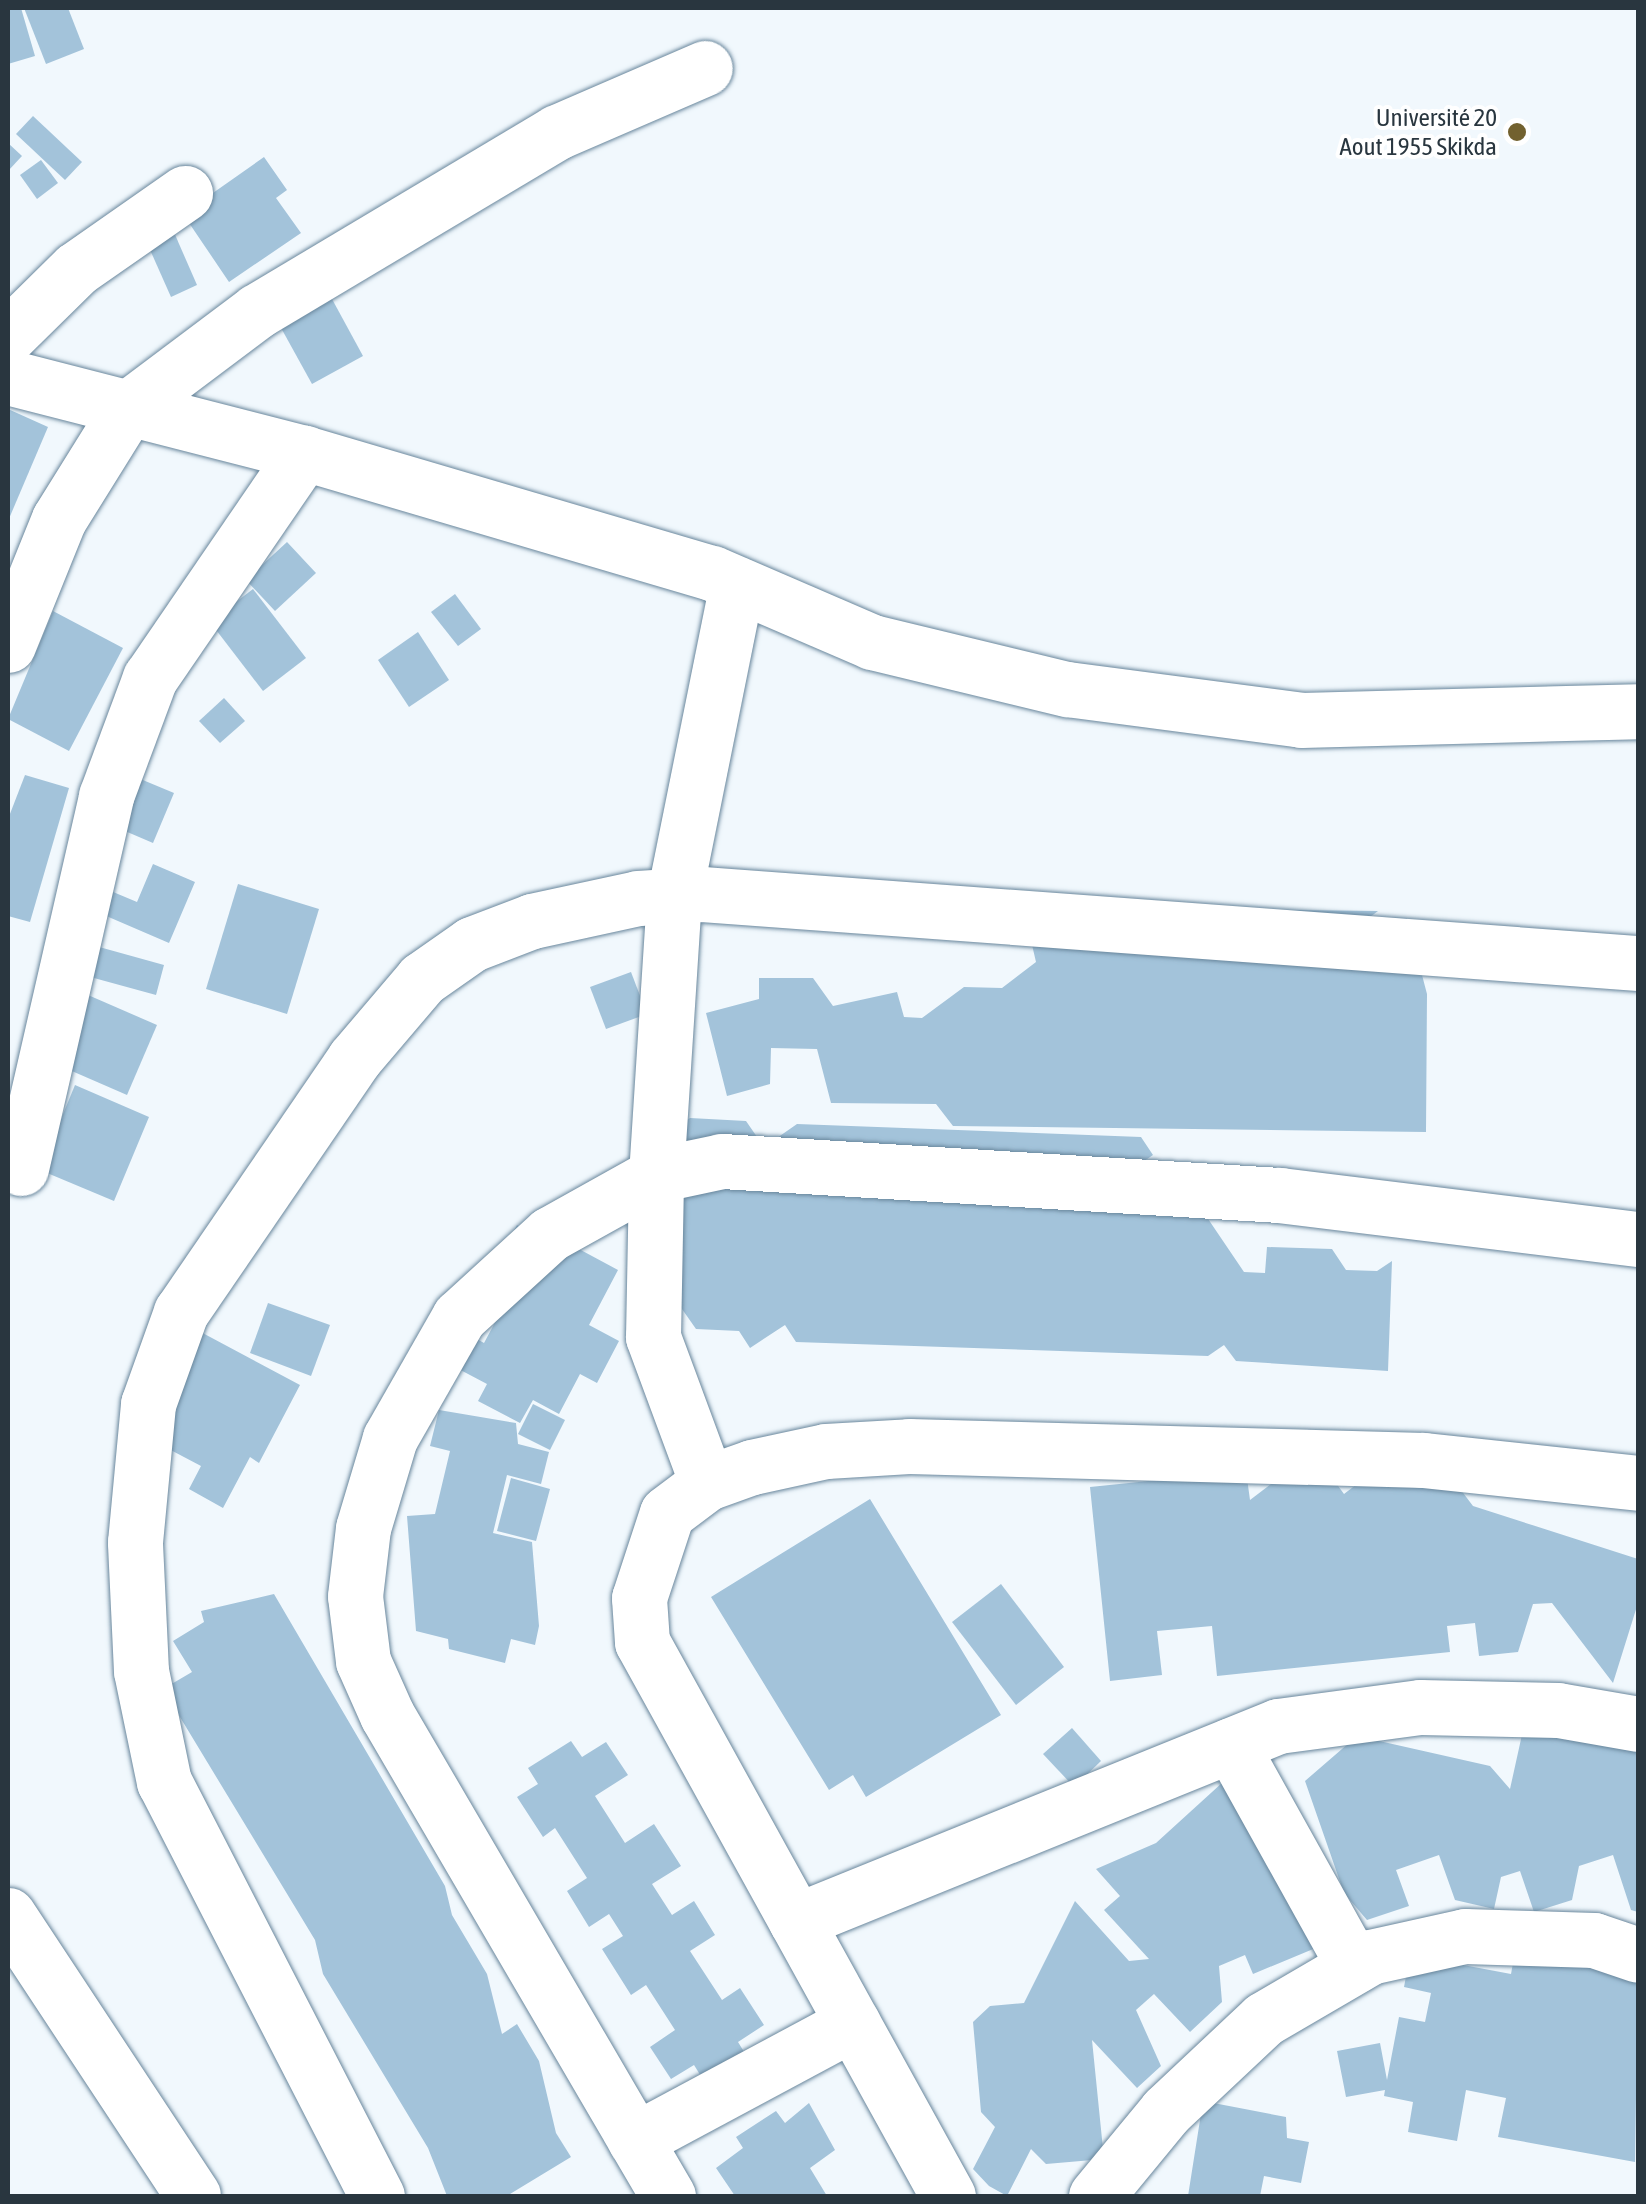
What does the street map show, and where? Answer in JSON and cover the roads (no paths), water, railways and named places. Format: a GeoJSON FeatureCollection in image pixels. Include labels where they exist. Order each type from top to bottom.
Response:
{"type":"FeatureCollection","features":[{"type":"Feature","properties":{"kind":"street"},"geometry":{"type":"LineString","coordinates":[[8,645],[59,519],[128,408],[258,311],[540,142],[706,68]]}},
{"type":"Feature","properties":{"kind":"street"},"geometry":{"type":"LineString","coordinates":[[8,336],[76,270],[184,193]]}},
{"type":"Feature","properties":{"kind":"street"},"geometry":{"type":"LineString","coordinates":[[8,378],[304,453],[737,584],[872,642],[1086,691],[1300,720],[1638,711]]}},
{"type":"Feature","properties":{"kind":"street"},"geometry":{"type":"LineString","coordinates":[[21,1168],[106,796],[150,678],[304,453]]}},
{"type":"Feature","properties":{"kind":"street"},"geometry":{"type":"LineString","coordinates":[[707,1483],[653,1337],[656,1175],[674,896],[737,584]]}},
{"type":"Feature","properties":{"kind":"street"},"geometry":{"type":"LineString","coordinates":[[378,2196],[164,1782],[142,1671],[135,1542],[148,1404],[181,1312],[354,1059],[422,979],[472,944],[532,922],[674,896],[1638,964]]}},
{"type":"Feature","properties":{"kind":"street"},"geometry":{"type":"LineString","coordinates":[[668,2196],[387,1715],[362,1661],[355,1596],[362,1528],[390,1438],[459,1317],[550,1234],[656,1175],[722,1161],[1279,1195],[1638,1238]]}},
{"type":"Feature","properties":{"kind":"street"},"geometry":{"type":"LineString","coordinates":[[948,2196],[642,1642],[639,1598],[650,1548],[668,1513],[707,1483],[826,1451],[909,1446],[1424,1460],[1638,1483]]}},
{"type":"Feature","properties":{"kind":"street"},"geometry":{"type":"LineString","coordinates":[[796,1922],[1278,1726],[1420,1707],[1558,1710],[1638,1724]]}},
{"type":"Feature","properties":{"kind":"street"},"geometry":{"type":"LineString","coordinates":[[1231,1745],[1354,1966]]}},
{"type":"Feature","properties":{"kind":"street"},"geometry":{"type":"LineString","coordinates":[[8,1915],[193,2196]]}},
{"type":"Feature","properties":{"kind":"street"},"geometry":{"type":"LineString","coordinates":[[1096,2196],[1166,2111],[1264,2019],[1354,1966],[1465,1936],[1594,1940],[1638,1954]]}},
{"type":"Feature","properties":{"kind":"street"},"geometry":{"type":"LineString","coordinates":[[635,2140],[853,2023]]}},
{"type":"Feature","properties":{"kind":"place","name":"Université 20 Aout 1955 Skikda"},"geometry":{"type":"Point","coordinates":[1517,132]}}]}
